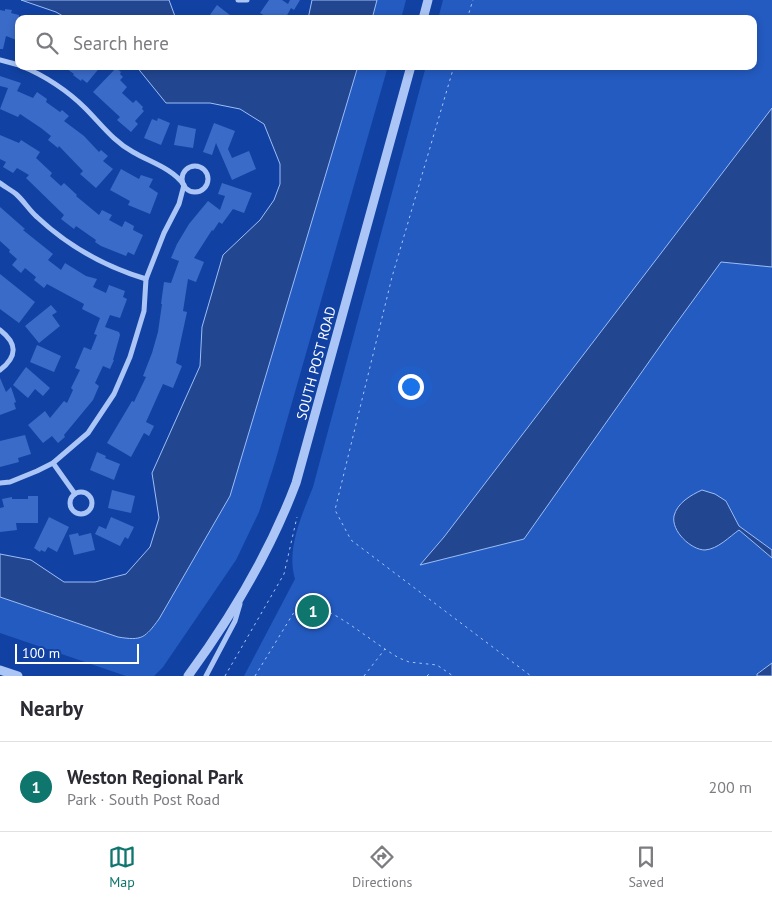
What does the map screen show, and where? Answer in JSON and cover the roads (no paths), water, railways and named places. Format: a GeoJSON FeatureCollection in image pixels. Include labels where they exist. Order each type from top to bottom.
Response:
{"type":"FeatureCollection","features":[{"type":"Feature","properties":{"kind":"street"},"geometry":{"type":"LineString","coordinates":[[238,0],[247,0]]}},
{"type":"Feature","properties":{"kind":"street"},"geometry":{"type":"LineString","coordinates":[[424,15],[428,0]]}},
{"type":"Feature","properties":{"kind":"street"},"geometry":{"type":"LineString","coordinates":[[0,60],[15,64]]}},
{"type":"Feature","properties":{"kind":"street"},"geometry":{"type":"LineString","coordinates":[[0,483],[10,482],[52,463],[88,433],[114,394],[130,357],[144,312],[146,279],[164,233],[179,204],[184,185],[182,177],[186,170],[197,166],[204,170],[208,182],[203,189],[194,192],[186,189],[184,185],[172,173],[119,144],[84,107],[57,85],[28,70]]}},
{"type":"Feature","properties":{"kind":"street","name":"SOUTH POST ROAD"},"geometry":{"type":"LineString","coordinates":[[188,676],[243,593],[285,511],[296,483],[410,70]]}},
{"type":"Feature","properties":{"kind":"street"},"geometry":{"type":"LineString","coordinates":[[0,184],[16,194],[37,217],[69,243],[97,260],[146,279]]}},
{"type":"Feature","properties":{"kind":"street"},"geometry":{"type":"LineString","coordinates":[[0,330],[11,340],[13,345],[10,360],[0,370]]}},
{"type":"Feature","properties":{"kind":"street"},"geometry":{"type":"LineString","coordinates":[[52,463],[75,494]]}},
{"type":"Feature","properties":{"kind":"street"},"geometry":{"type":"LineString","coordinates":[[83,492],[90,497],[92,506],[87,513],[78,514],[71,510],[70,501],[75,494],[83,492]]}},
{"type":"Feature","properties":{"kind":"street"},"geometry":{"type":"LineString","coordinates":[[206,676],[234,621],[243,593]]}},
{"type":"Feature","properties":{"kind":"street","name":"SOUTH POST ROAD"},"geometry":{"type":"LineString","coordinates":[[196,676],[207,650]]}},
{"type":"Feature","properties":{"kind":"street"},"geometry":{"type":"LineString","coordinates":[[0,670],[18,676]]}},
{"type":"Feature","properties":{"kind":"place","name":"Weston Regional Park"},"geometry":{"type":"Point","coordinates":[313,611]}}]}
